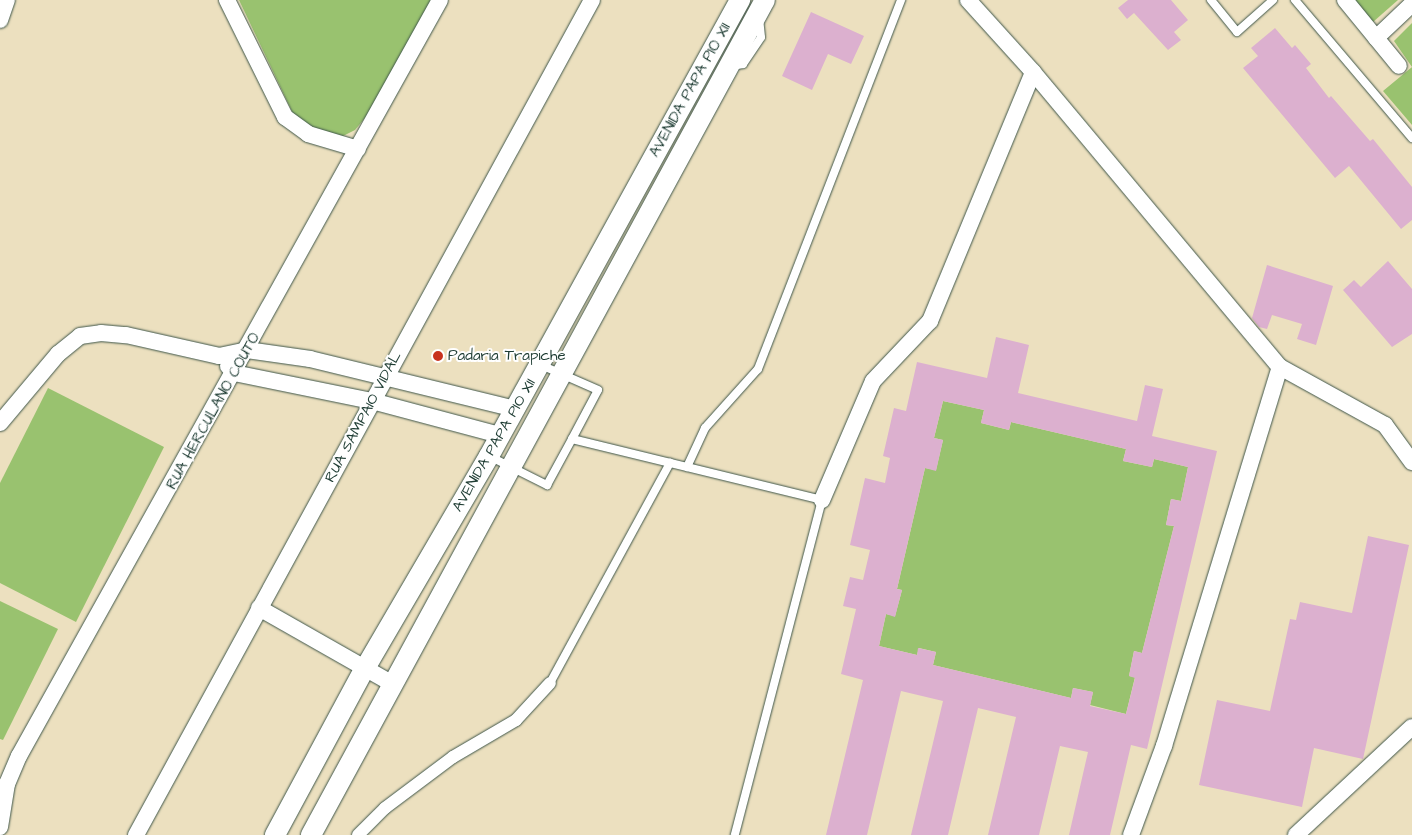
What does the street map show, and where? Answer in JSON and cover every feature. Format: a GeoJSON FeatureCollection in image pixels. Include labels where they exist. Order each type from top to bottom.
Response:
{"type":"FeatureCollection","features":[{"type":"Feature","properties":{"kind":"street"},"geometry":{"type":"LineString","coordinates":[[227,0],[285,118],[308,134],[358,149]]}},
{"type":"Feature","properties":{"kind":"street","name":"RUA HERCULANO COUTO"},"geometry":{"type":"LineString","coordinates":[[0,827],[7,784],[19,756],[247,350],[440,0]]}},
{"type":"Feature","properties":{"kind":"street","name":"RUA SAMPAIO VIDAL"},"geometry":{"type":"LineString","coordinates":[[136,835],[592,0]]}},
{"type":"Feature","properties":{"kind":"street","name":"AVENIDA PAPA PIO XII"},"geometry":{"type":"LineString","coordinates":[[275,835],[364,670],[540,365],[740,0]]}},
{"type":"Feature","properties":{"kind":"street"},"geometry":{"type":"LineString","coordinates":[[968,0],[1033,72],[1280,367],[1385,425],[1412,462]]}},
{"type":"Feature","properties":{"kind":"street"},"geometry":{"type":"LineString","coordinates":[[1345,0],[1399,66]]}},
{"type":"Feature","properties":{"kind":"street"},"geometry":{"type":"LineString","coordinates":[[1376,38],[1412,4]]}},
{"type":"Feature","properties":{"kind":"street","name":"AVENIDA PAPA PIO XII"},"geometry":{"type":"LineString","coordinates":[[311,835],[510,466],[762,7]]}},
{"type":"Feature","properties":{"kind":"street"},"geometry":{"type":"LineString","coordinates":[[822,500],[873,381],[930,321],[1033,72]]}},
{"type":"Feature","properties":{"kind":"street"},"geometry":{"type":"LineString","coordinates":[[647,169],[667,181]]}},
{"type":"Feature","properties":{"kind":"street"},"geometry":{"type":"LineString","coordinates":[[0,423],[58,354],[80,336],[101,333],[126,335],[219,356],[247,350],[310,359],[515,409]]}},
{"type":"Feature","properties":{"kind":"street"},"geometry":{"type":"LineString","coordinates":[[219,356],[234,373],[372,401],[500,435]]}},
{"type":"Feature","properties":{"kind":"street"},"geometry":{"type":"LineString","coordinates":[[1131,835],[1164,746],[1280,367]]}},
{"type":"Feature","properties":{"kind":"street"},"geometry":{"type":"LineString","coordinates":[[259,608],[364,670],[392,684]]}},
{"type":"Feature","properties":{"kind":"street"},"geometry":{"type":"LineString","coordinates":[[358,835],[385,808],[453,758],[516,720],[550,683]]}},
{"type":"Feature","properties":{"kind":"street"},"geometry":{"type":"LineString","coordinates":[[1296,835],[1412,727]]}},
{"type":"Feature","properties":{"kind":"lane"},"geometry":{"type":"LineString","coordinates":[[687,467],[705,428],[758,368],[901,0]]}},
{"type":"Feature","properties":{"kind":"lane"},"geometry":{"type":"LineString","coordinates":[[1211,0],[1237,32],[1272,0]]}},
{"type":"Feature","properties":{"kind":"lane"},"geometry":{"type":"LineString","coordinates":[[1295,0],[1412,138]]}},
{"type":"Feature","properties":{"kind":"lane"},"geometry":{"type":"LineString","coordinates":[[489,456],[547,485],[598,390],[540,365]]}},
{"type":"Feature","properties":{"kind":"lane"},"geometry":{"type":"LineString","coordinates":[[572,439],[822,500],[735,835]]}},
{"type":"Feature","properties":{"kind":"lane"},"geometry":{"type":"LineString","coordinates":[[550,683],[670,463]]}},
{"type":"Feature","properties":{"kind":"green space"},"geometry":{"type":"Polygon","coordinates":[[[239,0],[432,0],[369,113],[355,130],[341,137],[298,124],[239,0]]]}},
{"type":"Feature","properties":{"kind":"green space"},"geometry":{"type":"Polygon","coordinates":[[[1355,0],[1398,0],[1373,22],[1355,0]]]}},
{"type":"Feature","properties":{"kind":"green space"},"geometry":{"type":"Polygon","coordinates":[[[1412,23],[1412,67],[1394,41],[1412,23]]]}},
{"type":"Feature","properties":{"kind":"green space"},"geometry":{"type":"Polygon","coordinates":[[[1412,67],[1412,125],[1383,91],[1412,67]]]}},
{"type":"Feature","properties":{"kind":"green space"},"geometry":{"type":"Polygon","coordinates":[[[48,388],[164,447],[76,622],[0,583],[0,483],[48,388]]]}},
{"type":"Feature","properties":{"kind":"green space"},"geometry":{"type":"Polygon","coordinates":[[[943,401],[984,410],[981,423],[1009,430],[1011,422],[1126,449],[1123,461],[1152,467],[1154,459],[1188,467],[1181,501],[1171,499],[1166,525],[1174,526],[1142,653],[1134,651],[1129,676],[1135,677],[1126,714],[1090,705],[1093,692],[1073,688],[1071,698],[933,665],[936,652],[919,648],[917,655],[879,646],[886,614],[895,616],[902,590],[897,589],[925,468],[936,470],[943,440],[934,438],[943,401]]]}},
{"type":"Feature","properties":{"kind":"green space"},"geometry":{"type":"Polygon","coordinates":[[[0,601],[58,629],[3,740],[0,739],[0,601]]]}},
{"type":"Feature","properties":{"kind":"building"},"geometry":{"type":"Polygon","coordinates":[[[1128,0],[1171,0],[1188,20],[1174,32],[1181,40],[1168,50],[1134,13],[1127,19],[1118,8],[1128,0]]]}},
{"type":"Feature","properties":{"kind":"building"},"geometry":{"type":"Polygon","coordinates":[[[811,12],[864,36],[851,64],[828,54],[812,90],[782,76],[811,12]]]}},
{"type":"Feature","properties":{"kind":"building"},"geometry":{"type":"Polygon","coordinates":[[[1275,28],[1292,48],[1295,45],[1311,64],[1306,68],[1329,98],[1331,96],[1370,141],[1373,139],[1412,187],[1412,220],[1401,229],[1349,166],[1335,178],[1243,68],[1258,56],[1251,48],[1275,28]]]}},
{"type":"Feature","properties":{"kind":"building"},"geometry":{"type":"Polygon","coordinates":[[[1388,261],[1412,289],[1412,334],[1392,347],[1343,290],[1354,280],[1361,287],[1388,261]]]}},
{"type":"Feature","properties":{"kind":"building"},"geometry":{"type":"Polygon","coordinates":[[[1267,265],[1333,286],[1316,345],[1297,339],[1302,324],[1272,315],[1267,329],[1259,327],[1252,318],[1267,265]]]}},
{"type":"Feature","properties":{"kind":"building"},"geometry":{"type":"Polygon","coordinates":[[[996,337],[1029,345],[1018,393],[1137,421],[1145,385],[1163,389],[1152,436],[1217,451],[1147,749],[1131,745],[1110,835],[1069,835],[1088,752],[1060,746],[1039,835],[988,835],[1016,717],[978,708],[948,835],[911,835],[943,701],[901,691],[867,835],[826,835],[863,680],[841,674],[856,609],[843,606],[850,577],[863,580],[870,550],[850,545],[865,478],[885,483],[890,458],[883,456],[894,408],[906,411],[917,362],[987,378],[996,337]],[[943,401],[934,438],[943,440],[936,471],[925,468],[897,589],[902,590],[895,617],[886,614],[879,646],[917,655],[918,648],[936,652],[933,665],[1071,698],[1073,688],[1093,692],[1090,706],[1126,714],[1135,678],[1129,676],[1134,651],[1142,653],[1174,526],[1166,525],[1171,499],[1181,501],[1188,467],[1154,459],[1152,467],[1123,461],[1126,449],[1011,422],[1009,430],[981,423],[984,410],[943,401]]]}},
{"type":"Feature","properties":{"kind":"building"},"geometry":{"type":"Polygon","coordinates":[[[1368,536],[1409,545],[1363,759],[1314,748],[1302,807],[1199,785],[1217,700],[1270,711],[1290,619],[1296,620],[1300,602],[1352,613],[1368,536]]]}},
{"type":"Feature","properties":{"kind":"place","name":"Padaria Trapiche"},"geometry":{"type":"Point","coordinates":[438,356]}}]}
